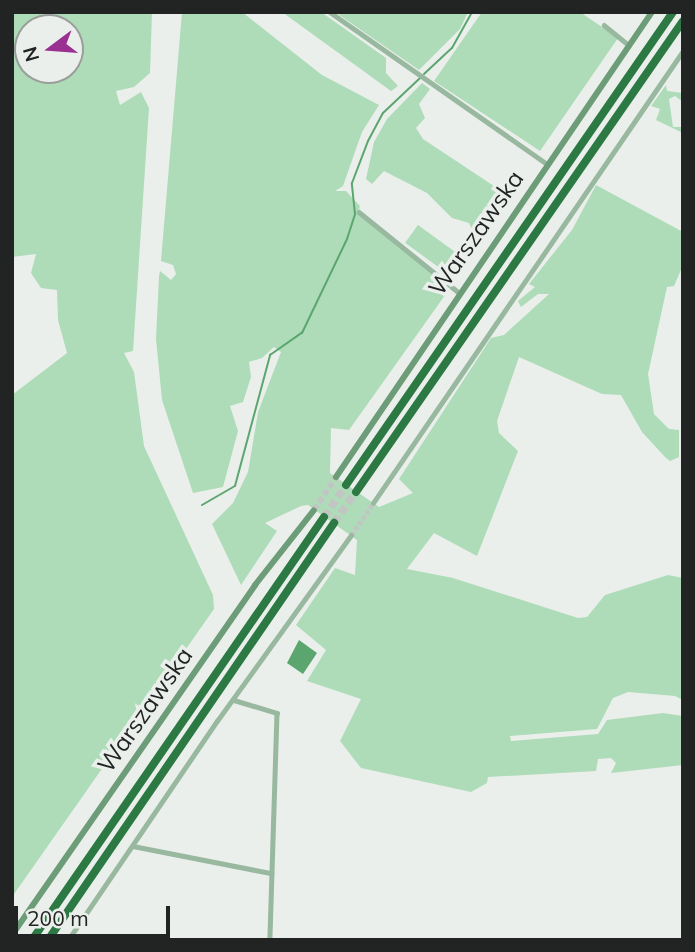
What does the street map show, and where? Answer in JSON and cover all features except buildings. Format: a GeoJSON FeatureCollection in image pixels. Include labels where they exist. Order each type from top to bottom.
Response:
{"type":"FeatureCollection","features":[{"type":"Feature","properties":{"kind":"highway"},"geometry":{"type":"LineString","coordinates":[[346,485],[673,12]]}},
{"type":"Feature","properties":{"kind":"highway"},"geometry":{"type":"LineString","coordinates":[[356,492],[683,21]]}},
{"type":"Feature","properties":{"kind":"highway"},"geometry":{"type":"LineString","coordinates":[[32,940],[324,517]]}},
{"type":"Feature","properties":{"kind":"highway"},"geometry":{"type":"LineString","coordinates":[[48,940],[334,523]]}},
{"type":"Feature","properties":{"kind":"street"},"geometry":{"type":"LineString","coordinates":[[330,12],[547,164]]}},
{"type":"Feature","properties":{"kind":"street","name":"Warszawska"},"geometry":{"type":"LineString","coordinates":[[336,478],[458,292],[652,12]]}},
{"type":"Feature","properties":{"kind":"street"},"geometry":{"type":"LineString","coordinates":[[604,25],[629,45]]}},
{"type":"Feature","properties":{"kind":"street"},"geometry":{"type":"LineString","coordinates":[[373,503],[683,51]]}},
{"type":"Feature","properties":{"kind":"street"},"geometry":{"type":"LineString","coordinates":[[359,212],[458,292]]}},
{"type":"Feature","properties":{"kind":"street","name":"Warszawska"},"geometry":{"type":"LineString","coordinates":[[12,935],[254,585],[314,510]]}},
{"type":"Feature","properties":{"kind":"street"},"geometry":{"type":"LineString","coordinates":[[68,940],[351,535]]}},
{"type":"Feature","properties":{"kind":"street"},"geometry":{"type":"LineString","coordinates":[[234,700],[277,713],[270,940]]}},
{"type":"Feature","properties":{"kind":"street"},"geometry":{"type":"LineString","coordinates":[[133,846],[271,873]]}},
{"type":"Feature","properties":{"kind":"shaded area"},"geometry":{"type":"Polygon","coordinates":[[[12,12],[152,12],[150,73],[134,87],[116,91],[120,105],[141,92],[149,108],[133,351],[124,353],[134,372],[144,446],[213,595],[214,609],[12,897],[12,395],[67,353],[58,320],[57,290],[41,288],[31,273],[36,254],[12,257],[12,12]]]}},
{"type":"Feature","properties":{"kind":"shaded area"},"geometry":{"type":"Polygon","coordinates":[[[182,12],[242,12],[322,75],[379,105],[362,132],[343,186],[335,191],[346,191],[360,206],[358,214],[428,268],[448,291],[349,430],[331,428],[330,473],[379,507],[413,493],[399,479],[491,338],[504,335],[549,294],[538,294],[521,307],[518,301],[535,287],[529,284],[572,230],[596,185],[683,232],[683,265],[674,286],[667,287],[648,374],[654,414],[669,429],[679,430],[679,457],[670,461],[665,457],[642,432],[621,395],[602,394],[519,357],[497,421],[499,433],[518,451],[477,556],[434,533],[407,569],[453,578],[578,618],[587,617],[605,595],[668,575],[683,578],[683,713],[681,699],[675,696],[628,692],[613,698],[597,729],[510,736],[511,741],[598,734],[607,720],[663,713],[683,716],[683,765],[611,773],[616,763],[611,758],[598,759],[596,771],[488,777],[487,783],[471,792],[361,768],[340,741],[361,699],[307,681],[326,650],[296,625],[335,568],[355,575],[357,540],[308,505],[301,506],[265,523],[277,531],[241,585],[212,524],[233,503],[248,472],[258,412],[281,352],[274,347],[262,358],[249,362],[251,377],[243,402],[230,406],[238,431],[223,487],[193,493],[162,400],[156,339],[159,276],[160,271],[171,280],[176,274],[173,265],[161,261],[182,12]]]}},
{"type":"Feature","properties":{"kind":"shaded area"},"geometry":{"type":"Polygon","coordinates":[[[282,12],[321,12],[386,58],[386,73],[398,86],[391,91],[282,12]]]}},
{"type":"Feature","properties":{"kind":"shaded area"},"geometry":{"type":"Polygon","coordinates":[[[335,12],[468,12],[460,29],[419,70],[335,12]]]}},
{"type":"Feature","properties":{"kind":"shaded area"},"geometry":{"type":"Polygon","coordinates":[[[482,12],[580,12],[618,38],[540,151],[434,81],[482,12]]]}},
{"type":"Feature","properties":{"kind":"shaded area"},"geometry":{"type":"Polygon","coordinates":[[[422,83],[430,89],[419,104],[425,118],[416,128],[423,139],[509,196],[478,242],[469,223],[452,218],[427,193],[384,171],[372,184],[366,179],[374,142],[387,119],[422,83]]]}},
{"type":"Feature","properties":{"kind":"shaded area"},"geometry":{"type":"Polygon","coordinates":[[[666,85],[667,91],[683,93],[683,102],[675,96],[669,99],[673,127],[683,127],[683,133],[656,120],[660,109],[651,106],[666,85]]]}},
{"type":"Feature","properties":{"kind":"shaded area"},"geometry":{"type":"Polygon","coordinates":[[[418,225],[465,259],[452,277],[405,243],[418,225]]]}},
{"type":"Feature","properties":{"kind":"shaded area"},"geometry":{"type":"Polygon","coordinates":[[[299,640],[317,653],[303,674],[287,663],[299,640]]]}},
{"type":"Feature","properties":{"kind":"waterway"},"geometry":{"type":"LineString","coordinates":[[424,74],[452,48],[472,12]]}},
{"type":"Feature","properties":{"kind":"waterway"},"geometry":{"type":"LineString","coordinates":[[202,505],[235,486],[270,355],[302,333],[347,239],[355,214],[352,183],[368,141],[383,113],[420,78]]}},
{"type":"Feature","properties":{"kind":"tunnel"},"geometry":{"type":"LineString","coordinates":[[314,510],[336,477]]}},
{"type":"Feature","properties":{"kind":"tunnel"},"geometry":{"type":"LineString","coordinates":[[324,517],[346,485]]}},
{"type":"Feature","properties":{"kind":"tunnel"},"geometry":{"type":"LineString","coordinates":[[334,523],[356,492]]}},
{"type":"Feature","properties":{"kind":"tunnel"},"geometry":{"type":"LineString","coordinates":[[351,535],[373,503]]}}]}
